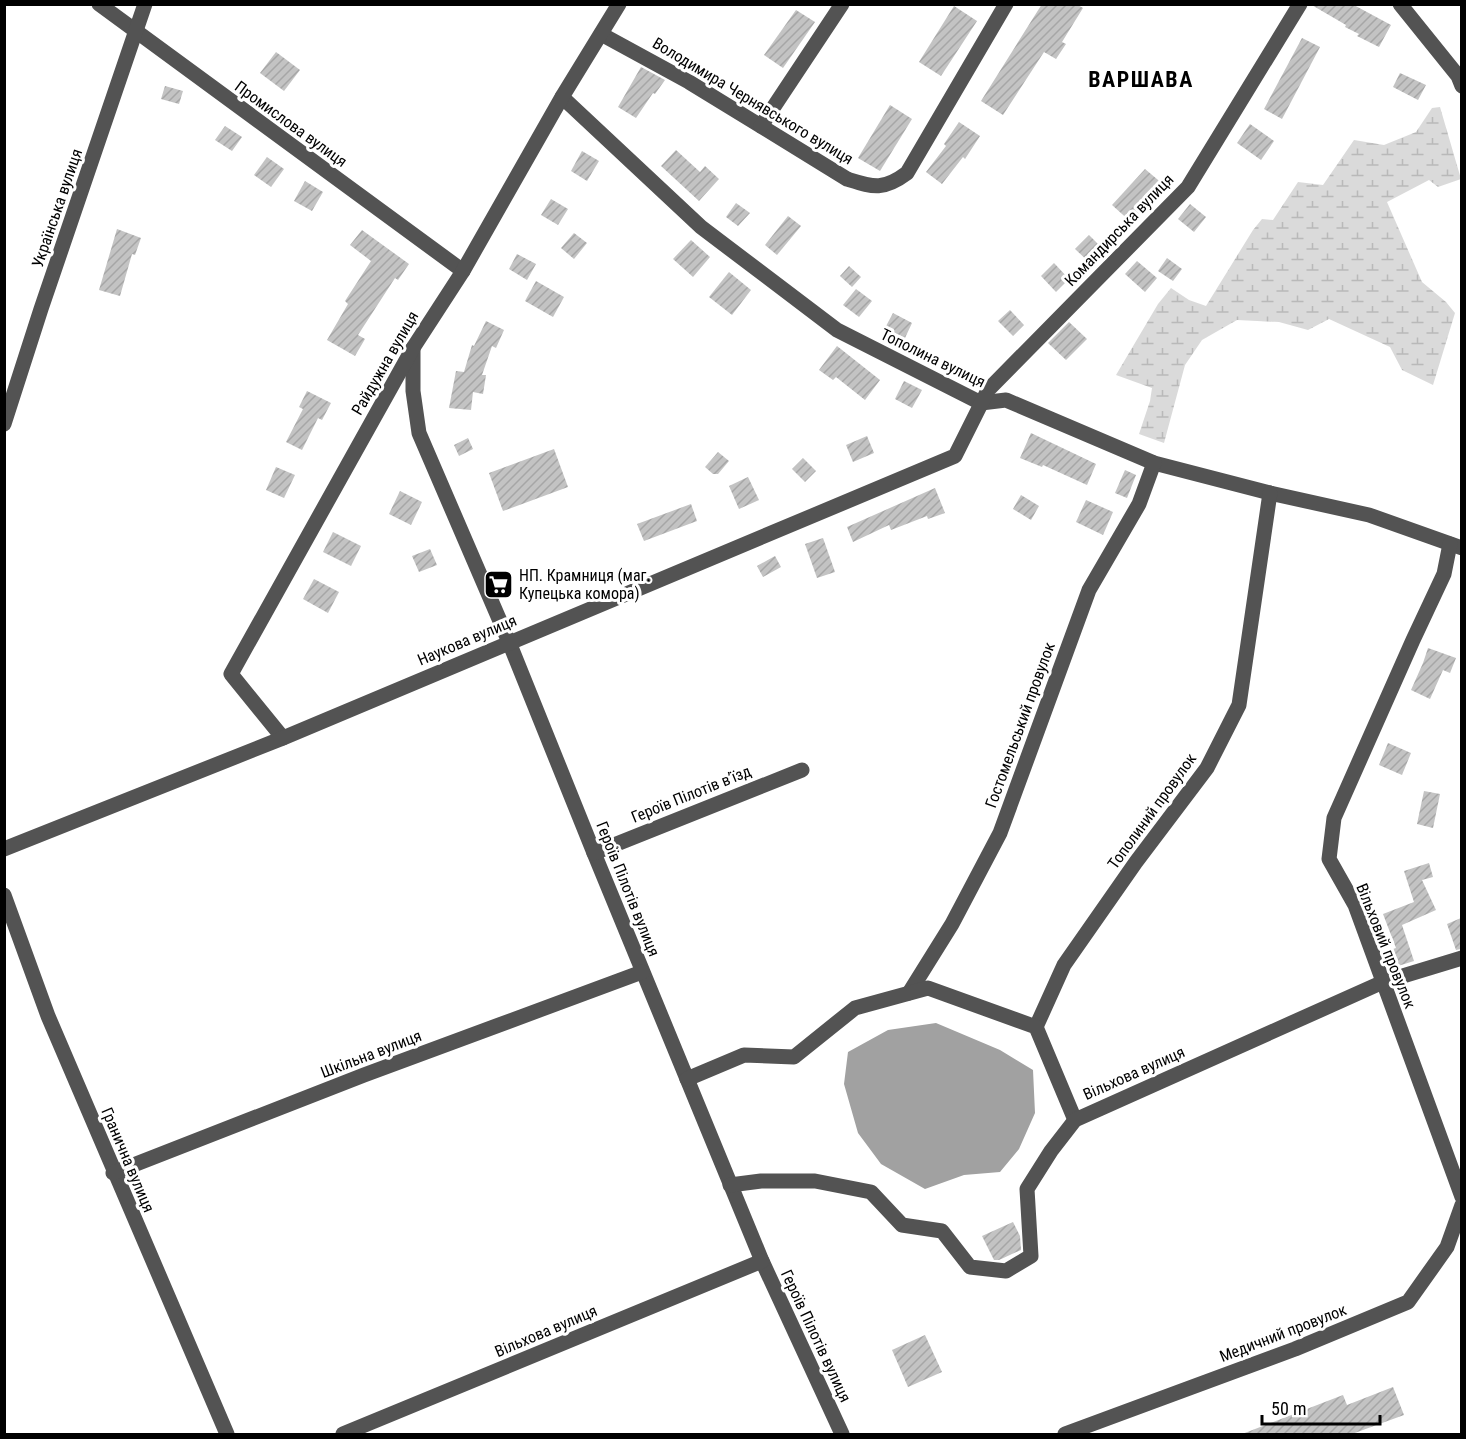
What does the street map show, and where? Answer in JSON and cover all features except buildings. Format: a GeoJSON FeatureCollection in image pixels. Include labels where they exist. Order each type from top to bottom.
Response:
{"type":"FeatureCollection","features":[{"type":"Feature","properties":{"kind":"street","name":"Промислова вулиця"},"geometry":{"type":"LineString","coordinates":[[99,4],[135,33],[463,271]]}},
{"type":"Feature","properties":{"kind":"street","name":"Українська вулиця"},"geometry":{"type":"LineString","coordinates":[[4,423],[145,4]]}},
{"type":"Feature","properties":{"kind":"street","name":"Райдужна вулиця"},"geometry":{"type":"LineString","coordinates":[[283,738],[231,674],[413,348],[463,271],[562,97],[619,4]]}},
{"type":"Feature","properties":{"kind":"street"},"geometry":{"type":"LineString","coordinates":[[761,126],[842,4]]}},
{"type":"Feature","properties":{"kind":"street","name":"Володимира Чернявського вулиця"},"geometry":{"type":"LineString","coordinates":[[601,33],[689,82],[847,178],[873,187],[893,184],[907,173],[1006,4]]}},
{"type":"Feature","properties":{"kind":"street","name":"Командирська вулиця"},"geometry":{"type":"LineString","coordinates":[[981,403],[988,390],[1188,187],[1300,4]]}},
{"type":"Feature","properties":{"kind":"street"},"geometry":{"type":"LineString","coordinates":[[1400,4],[1460,78]]}},
{"type":"Feature","properties":{"kind":"street","name":"Тополина вулиця"},"geometry":{"type":"LineString","coordinates":[[562,97],[701,227],[837,330],[981,403],[1006,400],[1154,463],[1270,493],[1369,515],[1456,546]]}},
{"type":"Feature","properties":{"kind":"street","name":"Героїв Пілотів вулиця"},"geometry":{"type":"LineString","coordinates":[[413,348],[413,391],[419,433],[509,642],[762,1261],[843,1434]]}},
{"type":"Feature","properties":{"kind":"street","name":"Наукова вулиця"},"geometry":{"type":"LineString","coordinates":[[4,849],[283,738],[955,456],[981,403]]}},
{"type":"Feature","properties":{"kind":"street","name":"Гостомельський провулок"},"geometry":{"type":"LineString","coordinates":[[909,993],[952,924],[1000,833],[1089,590],[1139,504],[1154,463]]}},
{"type":"Feature","properties":{"kind":"street","name":"Тополиний провулок"},"geometry":{"type":"LineString","coordinates":[[1036,1027],[1064,965],[1136,862],[1207,768],[1239,705],[1270,493]]}},
{"type":"Feature","properties":{"kind":"street","name":"Вільховий провулок"},"geometry":{"type":"LineString","coordinates":[[1456,546],[1334,818],[1329,859],[1355,905],[1461,1197]]}},
{"type":"Feature","properties":{"kind":"street","name":"Героїв Пілотів в’їзд"},"geometry":{"type":"LineString","coordinates":[[594,854],[802,770]]}},
{"type":"Feature","properties":{"kind":"street","name":"Гранична вулиця"},"geometry":{"type":"LineString","coordinates":[[4,895],[48,1016],[226,1434]]}},
{"type":"Feature","properties":{"kind":"street","name":"Вільхова вулиця"},"geometry":{"type":"LineString","coordinates":[[730,1185],[761,1181],[815,1181],[871,1192],[902,1225],[942,1231],[970,1267],[1006,1271],[1031,1256],[1027,1189],[1051,1151],[1075,1120],[1383,982],[1461,958]]}},
{"type":"Feature","properties":{"kind":"street","name":"Шкільна вулиця"},"geometry":{"type":"LineString","coordinates":[[113,1173],[364,1075],[642,972]]}},
{"type":"Feature","properties":{"kind":"street"},"geometry":{"type":"LineString","coordinates":[[687,1079],[744,1055],[794,1057],[855,1008],[928,988],[1036,1027],[1075,1120]]}},
{"type":"Feature","properties":{"kind":"street","name":"Медичний провулок"},"geometry":{"type":"LineString","coordinates":[[1065,1434],[1295,1349],[1408,1302],[1447,1247],[1461,1205]]}},
{"type":"Feature","properties":{"kind":"street","name":"Вільхова вулиця"},"geometry":{"type":"LineString","coordinates":[[343,1434],[762,1261]]}},
{"type":"Feature","properties":{"kind":"green space"},"geometry":{"type":"Polygon","coordinates":[[[1440,107],[1461,179],[1438,187],[1429,180],[1387,202],[1422,282],[1446,302],[1455,313],[1433,385],[1402,370],[1390,347],[1329,319],[1308,330],[1279,322],[1237,320],[1202,340],[1185,365],[1164,443],[1139,434],[1152,388],[1116,375],[1158,304],[1171,288],[1189,300],[1206,306],[1253,230],[1262,219],[1273,220],[1298,182],[1323,185],[1354,140],[1384,145],[1416,132],[1432,108],[1440,107]]]}},
{"type":"Feature","properties":{"kind":"shaded area"},"geometry":{"type":"Polygon","coordinates":[[[936,1023],[1000,1050],[1033,1070],[1035,1113],[1019,1149],[1000,1172],[964,1175],[925,1189],[881,1164],[858,1133],[844,1084],[848,1052],[888,1030],[936,1023]]]}},
{"type":"Feature","properties":{"kind":"place","name":"НП. Крамниця (маг. Купецька комора)"},"geometry":{"type":"Point","coordinates":[498,584]}},
{"type":"Feature","properties":{"kind":"district","name":"ВАРШАВА"},"geometry":{"type":"Point","coordinates":[1141,79]}}]}
